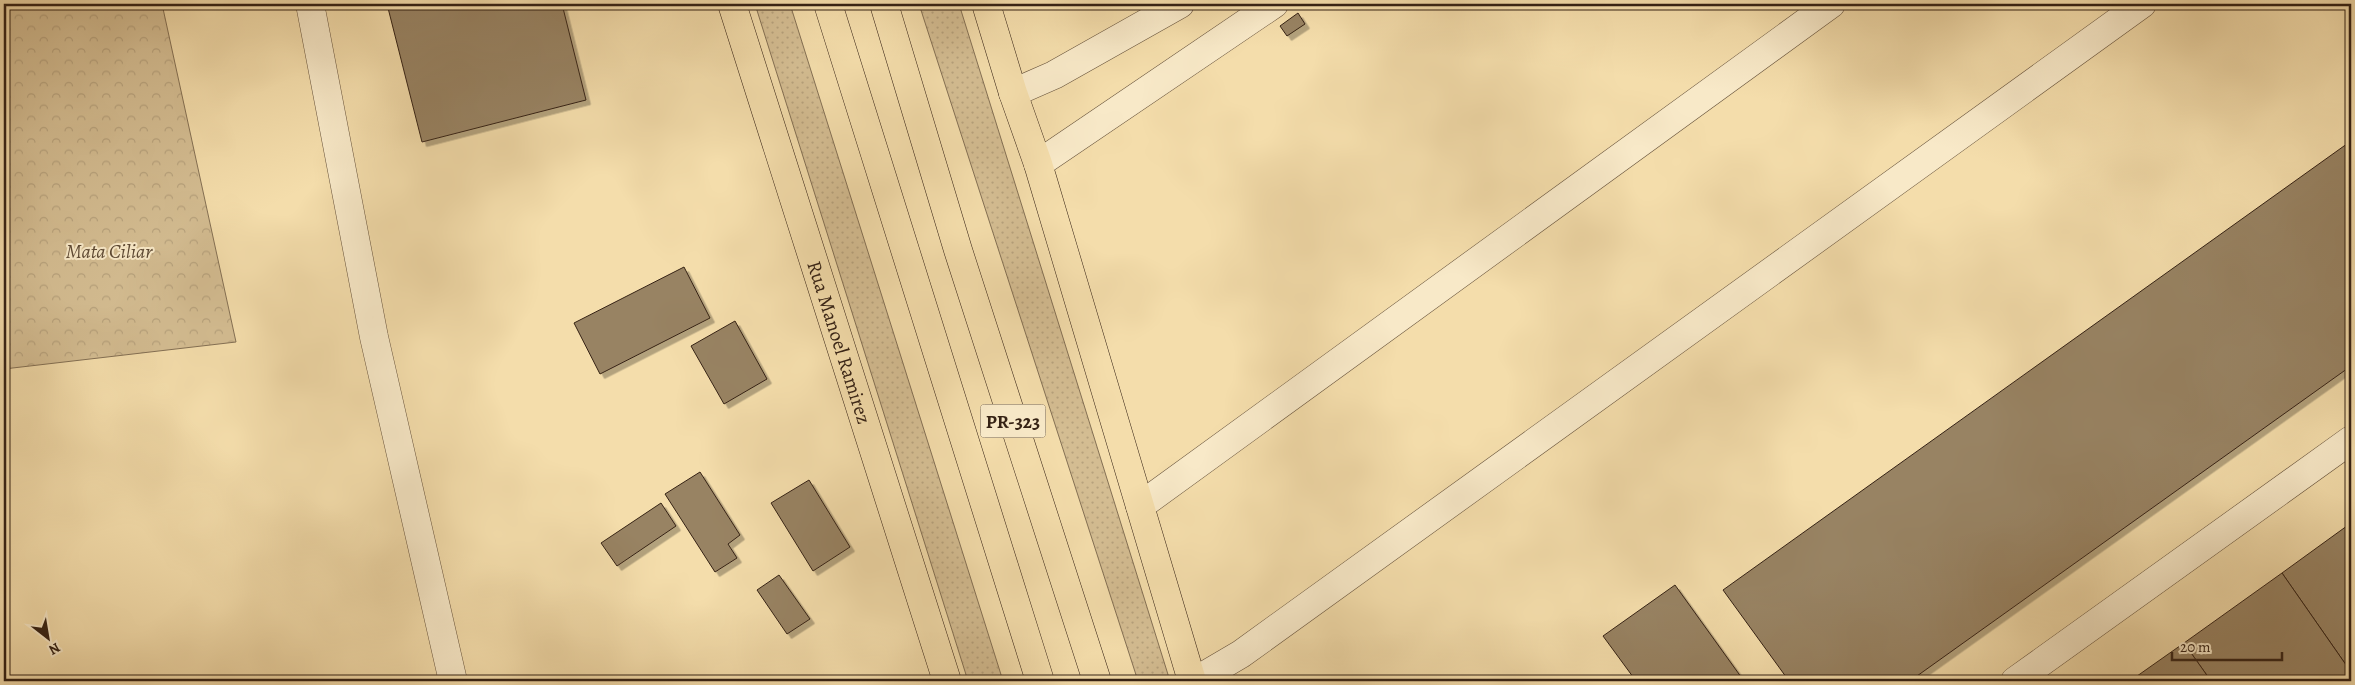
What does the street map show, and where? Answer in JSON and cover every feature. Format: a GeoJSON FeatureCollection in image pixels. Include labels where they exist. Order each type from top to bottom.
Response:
{"type":"FeatureCollection","features":[{"type":"Feature","properties":{"kind":"main road","name":"Rua Manoel Ramirez"},"geometry":{"type":"LineString","coordinates":[[732,4],[947,681]]}},
{"type":"Feature","properties":{"kind":"main road","name":"PR-323"},"geometry":{"type":"LineString","coordinates":[[828,4],[1040,681]]}},
{"type":"Feature","properties":{"kind":"main road","name":"PR-323"},"geometry":{"type":"LineString","coordinates":[[884,4],[958,250],[1097,681]]}},
{"type":"Feature","properties":{"kind":"main road"},"geometry":{"type":"LineString","coordinates":[[986,4],[1013,94],[1038,164],[1194,681]]}},
{"type":"Feature","properties":{"kind":"street"},"geometry":{"type":"LineString","coordinates":[[310,4],[374,337],[453,681]]}},
{"type":"Feature","properties":{"kind":"street"},"geometry":{"type":"LineString","coordinates":[[1013,94],[1054,75],[1180,4]]}},
{"type":"Feature","properties":{"kind":"street"},"geometry":{"type":"LineString","coordinates":[[1038,164],[1274,4]]}},
{"type":"Feature","properties":{"kind":"street"},"geometry":{"type":"LineString","coordinates":[[1140,506],[1831,4]]}},
{"type":"Feature","properties":{"kind":"street"},"geometry":{"type":"LineString","coordinates":[[1194,681],[1249,648],[2142,4]]}},
{"type":"Feature","properties":{"kind":"street"},"geometry":{"type":"LineString","coordinates":[[2015,681],[2351,440]]}},
{"type":"Feature","properties":{"kind":"green space","name":"Mata Ciliar"},"geometry":{"type":"Polygon","coordinates":[[[4,4],[162,4],[236,342],[4,369],[4,4]]]}},
{"type":"Feature","properties":{"kind":"green space"},"geometry":{"type":"Polygon","coordinates":[[[755,4],[790,4],[1003,681],[968,681],[755,4]]]}},
{"type":"Feature","properties":{"kind":"green space"},"geometry":{"type":"Polygon","coordinates":[[[919,4],[959,4],[1170,681],[1138,681],[919,4]]]}},
{"type":"Feature","properties":{"kind":"building"},"geometry":{"type":"Polygon","coordinates":[[[387,4],[562,4],[586,100],[422,142],[387,4]]]}},
{"type":"Feature","properties":{"kind":"building"},"geometry":{"type":"Polygon","coordinates":[[[1298,13],[1305,24],[1287,36],[1280,26],[1298,13]]]}},
{"type":"Feature","properties":{"kind":"building"},"geometry":{"type":"Polygon","coordinates":[[[2351,141],[2351,366],[1910,681],[1789,681],[1723,590],[2351,141]]]}},
{"type":"Feature","properties":{"kind":"building"},"geometry":{"type":"Polygon","coordinates":[[[684,267],[710,318],[600,374],[574,323],[684,267]]]}},
{"type":"Feature","properties":{"kind":"building"},"geometry":{"type":"Polygon","coordinates":[[[735,321],[767,379],[724,404],[691,346],[735,321]]]}},
{"type":"Feature","properties":{"kind":"building"},"geometry":{"type":"Polygon","coordinates":[[[700,472],[740,535],[728,544],[737,558],[715,572],[665,494],[700,472]]]}},
{"type":"Feature","properties":{"kind":"building"},"geometry":{"type":"Polygon","coordinates":[[[809,480],[850,547],[813,571],[771,503],[809,480]]]}},
{"type":"Feature","properties":{"kind":"building"},"geometry":{"type":"Polygon","coordinates":[[[661,503],[676,526],[617,566],[601,543],[661,503]]]}},
{"type":"Feature","properties":{"kind":"building"},"geometry":{"type":"Polygon","coordinates":[[[2351,523],[2351,672],[2282,573],[2351,523]]]}},
{"type":"Feature","properties":{"kind":"building"},"geometry":{"type":"Polygon","coordinates":[[[2282,573],[2351,672],[2351,681],[2211,681],[2184,643],[2282,573]]]}},
{"type":"Feature","properties":{"kind":"building"},"geometry":{"type":"Polygon","coordinates":[[[779,575],[810,619],[787,634],[757,590],[779,575]]]}},
{"type":"Feature","properties":{"kind":"building"},"geometry":{"type":"Polygon","coordinates":[[[1675,585],[1744,681],[1636,681],[1603,636],[1675,585]]]}},
{"type":"Feature","properties":{"kind":"building"},"geometry":{"type":"Polygon","coordinates":[[[2184,643],[2211,681],[2130,681],[2184,643]]]}}]}
